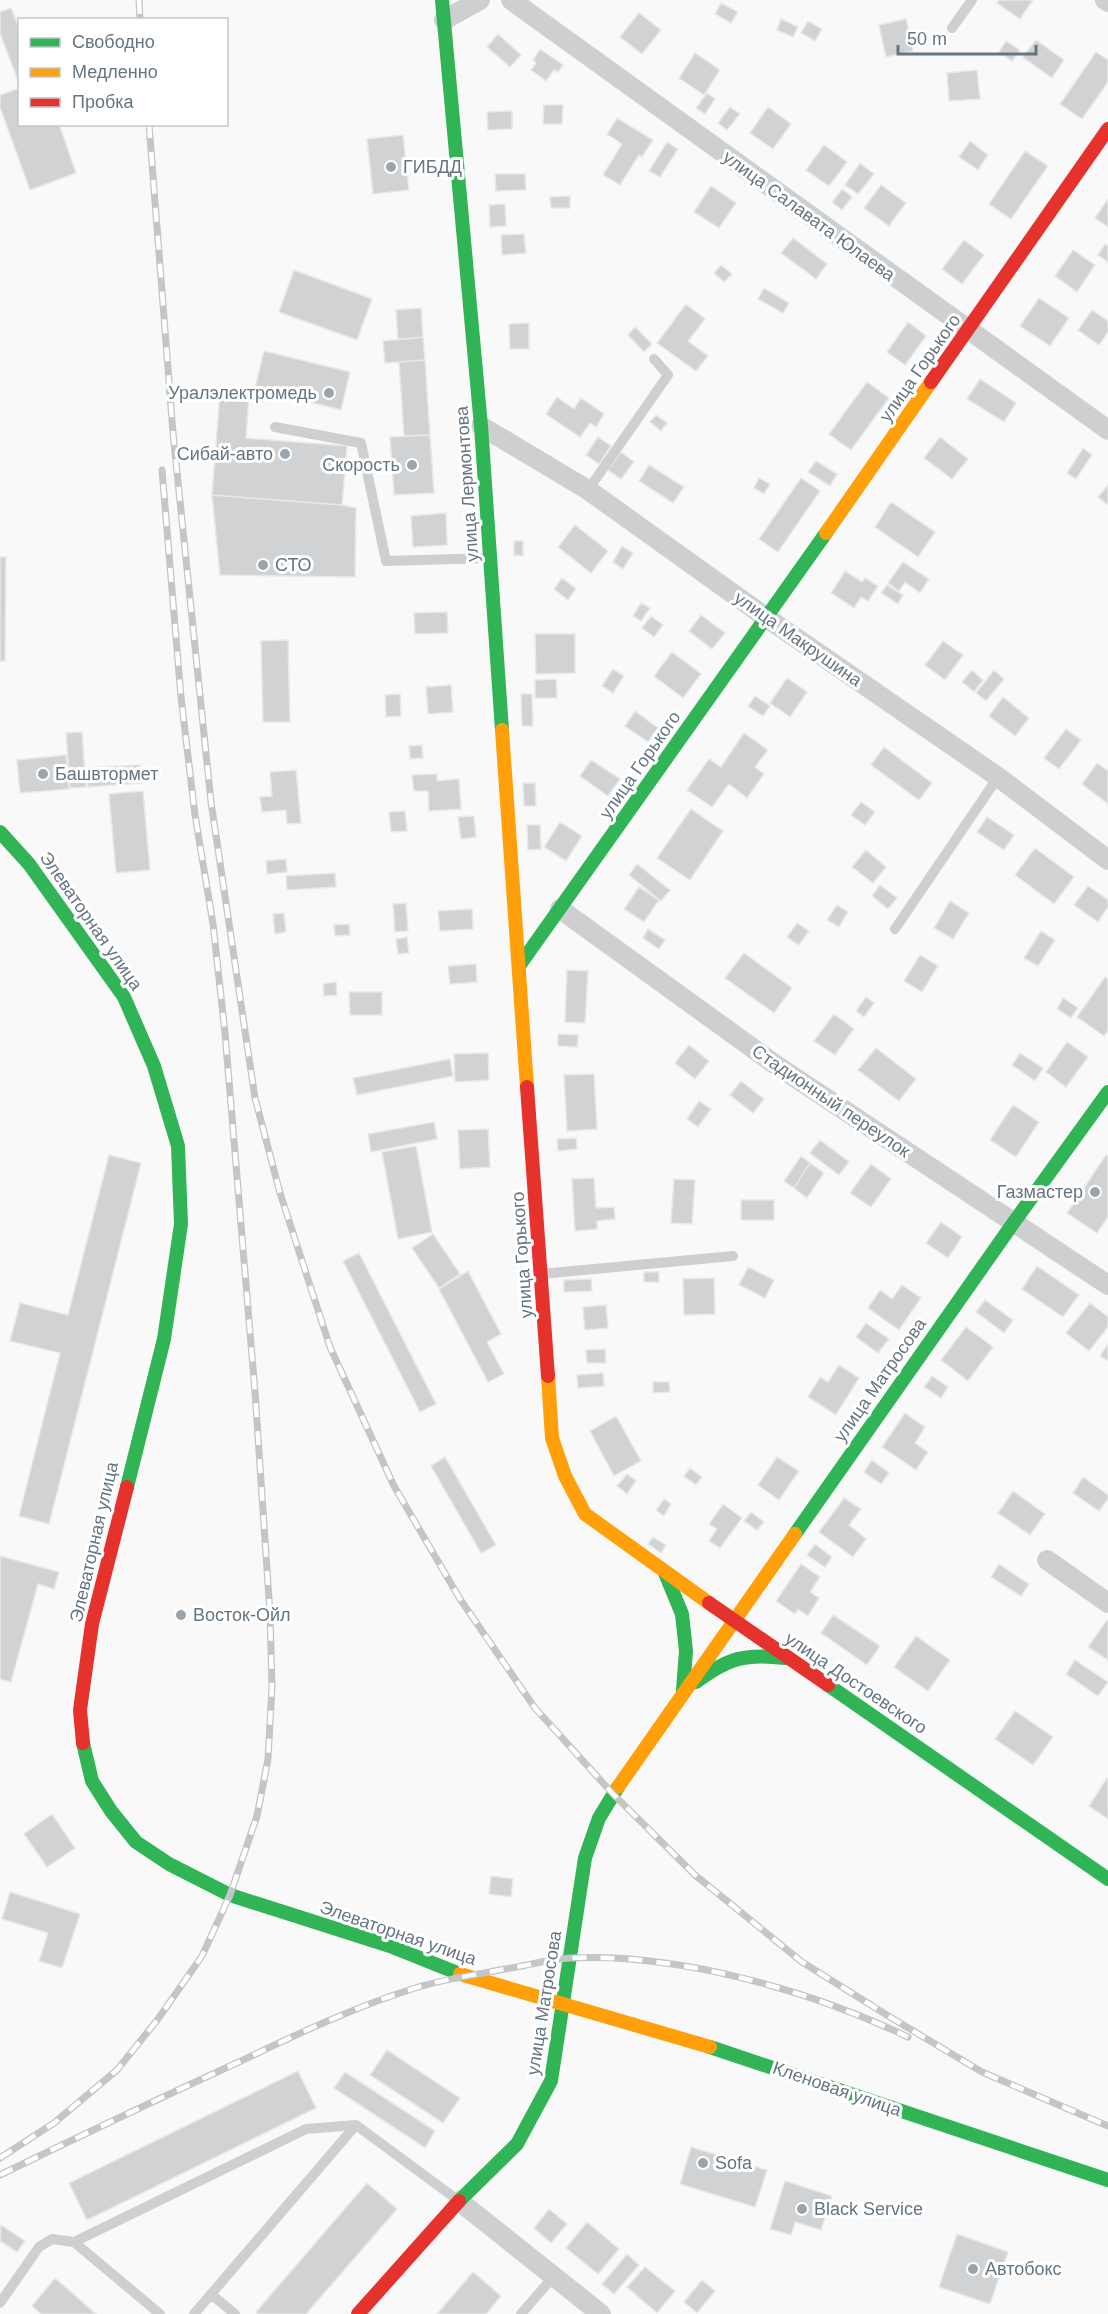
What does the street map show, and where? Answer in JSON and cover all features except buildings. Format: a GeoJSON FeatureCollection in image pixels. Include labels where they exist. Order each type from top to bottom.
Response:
{"type":"FeatureCollection","features":[{"type":"Feature","properties":{"kind":"main road","name":"улица Лермонтова"},"geometry":{"type":"LineString","coordinates":[[442,0],[481,426],[519,966]]}},
{"type":"Feature","properties":{"kind":"main road","name":"улица Горького"},"geometry":{"type":"LineString","coordinates":[[585,1514],[565,1476],[552,1438],[519,966],[767,618],[1108,129]]}},
{"type":"Feature","properties":{"kind":"main road","name":"Элеваторная улица"},"geometry":{"type":"LineString","coordinates":[[0,832],[29,864],[124,997],[154,1066],[178,1146],[181,1224],[164,1339],[95,1612],[85,1669],[80,1710],[84,1749],[93,1781],[111,1811],[136,1842],[169,1864],[230,1895],[390,1946],[465,1976],[563,2004]]}},
{"type":"Feature","properties":{"kind":"main road","name":"улица Матросова"},"geometry":{"type":"LineString","coordinates":[[358,2314],[459,2201],[517,2144],[537,2110],[551,2081],[585,1858],[599,1818],[613,1794],[733,1620],[1108,1092]]}},
{"type":"Feature","properties":{"kind":"main road","name":"улица Достоевского"},"geometry":{"type":"LineString","coordinates":[[585,1514],[664,1572],[1108,1879]]}},
{"type":"Feature","properties":{"kind":"main road"},"geometry":{"type":"LineString","coordinates":[[664,1572],[682,1614],[686,1652],[683,1691]]}},
{"type":"Feature","properties":{"kind":"main road","name":"улица Матросова"},"geometry":{"type":"LineString","coordinates":[[683,1691],[721,1663],[754,1654],[789,1659]]}},
{"type":"Feature","properties":{"kind":"main road","name":"Кленовая улица"},"geometry":{"type":"LineString","coordinates":[[563,2004],[695,2042],[1108,2180]]}},
{"type":"Feature","properties":{"kind":"street"},"geometry":{"type":"LineString","coordinates":[[444,20],[480,0]]}},
{"type":"Feature","properties":{"kind":"street","name":"улица Салавата Юлаева"},"geometry":{"type":"LineString","coordinates":[[512,0],[1108,430]]}},
{"type":"Feature","properties":{"kind":"street","name":"улица Макрушина"},"geometry":{"type":"LineString","coordinates":[[481,426],[588,490],[767,618],[998,777],[1108,860]]}},
{"type":"Feature","properties":{"kind":"street","name":"Стадионный переулок"},"geometry":{"type":"LineString","coordinates":[[560,909],[776,1065],[1108,1285]]}},
{"type":"Feature","properties":{"kind":"street"},"geometry":{"type":"LineString","coordinates":[[1047,1560],[1108,1603]]}},
{"type":"Feature","properties":{"kind":"street"},"geometry":{"type":"LineString","coordinates":[[459,2201],[554,2276],[594,2312]]}},
{"type":"Feature","properties":{"kind":"lane"},"geometry":{"type":"LineString","coordinates":[[952,28],[972,0]]}},
{"type":"Feature","properties":{"kind":"lane"},"geometry":{"type":"LineString","coordinates":[[588,490],[668,375],[654,359]]}},
{"type":"Feature","properties":{"kind":"lane"},"geometry":{"type":"LineString","coordinates":[[275,427],[361,443],[386,561],[490,558]]}},
{"type":"Feature","properties":{"kind":"lane"},"geometry":{"type":"LineString","coordinates":[[895,929],[998,777]]}},
{"type":"Feature","properties":{"kind":"lane"},"geometry":{"type":"LineString","coordinates":[[541,1274],[733,1256]]}},
{"type":"Feature","properties":{"kind":"lane"},"geometry":{"type":"LineString","coordinates":[[194,2314],[356,2125]]}},
{"type":"Feature","properties":{"kind":"lane"},"geometry":{"type":"LineString","coordinates":[[74,2242],[306,2129],[356,2125],[459,2201]]}},
{"type":"Feature","properties":{"kind":"lane"},"geometry":{"type":"LineString","coordinates":[[0,2303],[39,2247],[52,2239],[74,2242],[159,2314]]}},
{"type":"Feature","properties":{"kind":"lane"},"geometry":{"type":"LineString","coordinates":[[521,2314],[554,2276]]}},
{"type":"Feature","properties":{"kind":"lane"},"geometry":{"type":"LineString","coordinates":[[212,2294],[235,2314]]}},
{"type":"Feature","properties":{"kind":"railway"},"geometry":{"type":"LineString","coordinates":[[139,0],[140,18]]}},
{"type":"Feature","properties":{"kind":"railway"},"geometry":{"type":"LineString","coordinates":[[149,126],[173,433],[211,802],[255,1098],[280,1193],[330,1347],[394,1486],[460,1599],[535,1708],[613,1794],[695,1875],[802,1962],[890,2017],[982,2072],[1108,2126]]}},
{"type":"Feature","properties":{"kind":"railway"},"geometry":{"type":"LineString","coordinates":[[0,2158],[54,2123],[117,2070],[158,2019],[202,1956],[230,1895],[257,1816],[268,1759],[272,1686],[270,1614],[255,1392],[225,1033],[213,924],[195,815],[181,697],[162,470]]}},
{"type":"Feature","properties":{"kind":"railway"},"geometry":{"type":"LineString","coordinates":[[0,2175],[283,2041],[370,2004],[437,1982],[554,1960],[612,1958],[655,1962],[744,1978],[830,2005],[908,2037]]}},
{"type":"Feature","properties":{"kind":"traffic: fast"},"geometry":{"type":"LineString","coordinates":[[442,0],[481,426],[502,730]]}},
{"type":"Feature","properties":{"kind":"traffic: fast"},"geometry":{"type":"LineString","coordinates":[[519,966],[826,533]]}},
{"type":"Feature","properties":{"kind":"traffic: fast"},"geometry":{"type":"LineString","coordinates":[[0,832],[29,864],[124,997],[154,1066],[178,1146],[181,1224],[164,1339],[127,1487]]}},
{"type":"Feature","properties":{"kind":"traffic: fast"},"geometry":{"type":"LineString","coordinates":[[795,1534],[1108,1092]]}},
{"type":"Feature","properties":{"kind":"traffic: fast"},"geometry":{"type":"LineString","coordinates":[[665,1573],[682,1614],[686,1651],[683,1690]]}},
{"type":"Feature","properties":{"kind":"traffic: fast"},"geometry":{"type":"LineString","coordinates":[[696,1682],[718,1667],[738,1659],[759,1656],[785,1658]]}},
{"type":"Feature","properties":{"kind":"traffic: fast"},"geometry":{"type":"LineString","coordinates":[[828,1685],[1108,1879]]}},
{"type":"Feature","properties":{"kind":"traffic: fast"},"geometry":{"type":"LineString","coordinates":[[83,1743],[92,1781],[111,1811],[136,1842],[169,1864],[230,1895],[390,1946],[460,1974]]}},
{"type":"Feature","properties":{"kind":"traffic: fast"},"geometry":{"type":"LineString","coordinates":[[459,2201],[517,2144],[551,2081],[585,1858],[599,1818],[618,1787]]}},
{"type":"Feature","properties":{"kind":"traffic: fast"},"geometry":{"type":"LineString","coordinates":[[710,2047],[1108,2180]]}},
{"type":"Feature","properties":{"kind":"traffic: slow"},"geometry":{"type":"LineString","coordinates":[[826,533],[931,382]]}},
{"type":"Feature","properties":{"kind":"traffic: slow"},"geometry":{"type":"LineString","coordinates":[[502,730],[527,1087]]}},
{"type":"Feature","properties":{"kind":"traffic: slow"},"geometry":{"type":"LineString","coordinates":[[548,1376],[552,1438],[565,1476],[585,1514],[709,1603]]}},
{"type":"Feature","properties":{"kind":"traffic: slow"},"geometry":{"type":"LineString","coordinates":[[618,1787],[795,1534]]}},
{"type":"Feature","properties":{"kind":"traffic: slow"},"geometry":{"type":"LineString","coordinates":[[460,1974],[710,2047]]}},
{"type":"Feature","properties":{"kind":"traffic: jam"},"geometry":{"type":"LineString","coordinates":[[931,382],[1108,129]]}},
{"type":"Feature","properties":{"kind":"traffic: jam"},"geometry":{"type":"LineString","coordinates":[[527,1087],[548,1376]]}},
{"type":"Feature","properties":{"kind":"traffic: jam"},"geometry":{"type":"LineString","coordinates":[[83,1743],[80,1710],[92,1624],[127,1487]]}},
{"type":"Feature","properties":{"kind":"traffic: jam"},"geometry":{"type":"LineString","coordinates":[[709,1603],[828,1685]]}},
{"type":"Feature","properties":{"kind":"traffic: jam"},"geometry":{"type":"LineString","coordinates":[[358,2314],[459,2201]]}},
{"type":"Feature","properties":{"kind":"place","name":"ГИБДД"},"geometry":{"type":"Point","coordinates":[391,167]}},
{"type":"Feature","properties":{"kind":"place","name":"Уралэлектромедь"},"geometry":{"type":"Point","coordinates":[329,393]}},
{"type":"Feature","properties":{"kind":"place","name":"Сибай-авто"},"geometry":{"type":"Point","coordinates":[285,454]}},
{"type":"Feature","properties":{"kind":"place","name":"Скорость"},"geometry":{"type":"Point","coordinates":[412,465]}},
{"type":"Feature","properties":{"kind":"place","name":"СТО"},"geometry":{"type":"Point","coordinates":[263,565]}},
{"type":"Feature","properties":{"kind":"place","name":"Башвтормет"},"geometry":{"type":"Point","coordinates":[43,774]}},
{"type":"Feature","properties":{"kind":"place","name":"Газмастер"},"geometry":{"type":"Point","coordinates":[1095,1192]}},
{"type":"Feature","properties":{"kind":"place","name":"Восток-Ойл"},"geometry":{"type":"Point","coordinates":[181,1615]}},
{"type":"Feature","properties":{"kind":"place","name":"Sofa"},"geometry":{"type":"Point","coordinates":[703,2163]}},
{"type":"Feature","properties":{"kind":"place","name":"Black Service"},"geometry":{"type":"Point","coordinates":[802,2209]}},
{"type":"Feature","properties":{"kind":"place","name":"Автобокс"},"geometry":{"type":"Point","coordinates":[973,2269]}}]}
